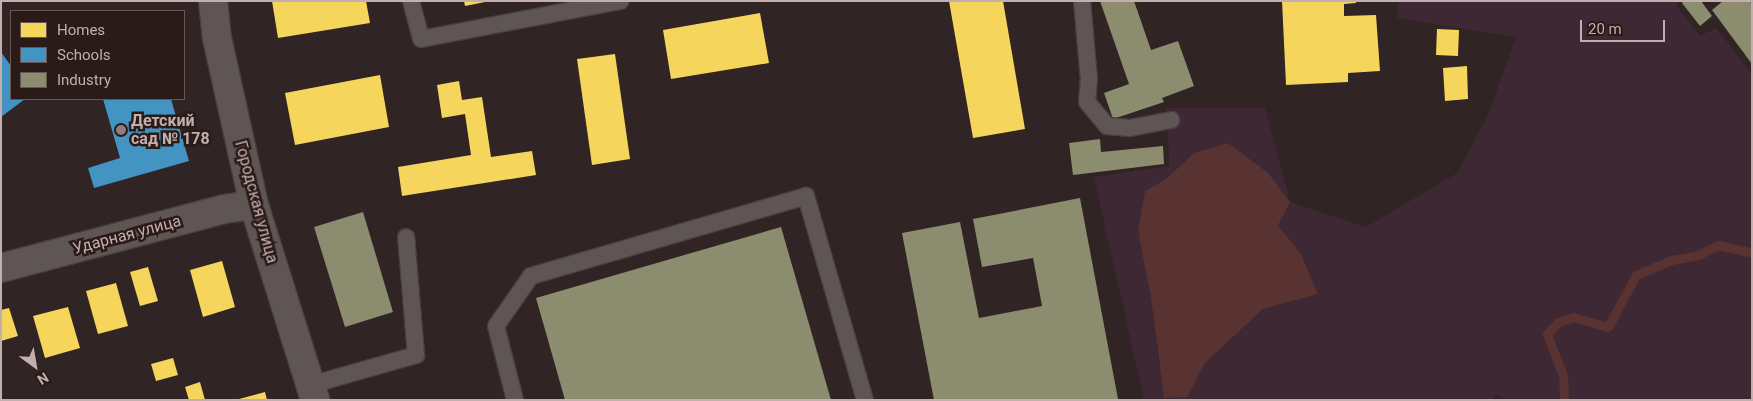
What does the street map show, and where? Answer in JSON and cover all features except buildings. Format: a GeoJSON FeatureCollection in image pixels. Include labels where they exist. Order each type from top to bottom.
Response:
{"type":"FeatureCollection","features":[{"type":"Feature","properties":{"kind":"street","name":"Городская улица"},"geometry":{"type":"LineString","coordinates":[[213,1],[217,38],[254,205],[313,392]]}},
{"type":"Feature","properties":{"kind":"street","name":"Ударная улица"},"geometry":{"type":"LineString","coordinates":[[1,268],[224,209],[254,205]]}},
{"type":"Feature","properties":{"kind":"lane"},"geometry":{"type":"LineString","coordinates":[[411,1],[421,39],[620,1]]}},
{"type":"Feature","properties":{"kind":"lane"},"geometry":{"type":"LineString","coordinates":[[1082,1],[1090,79],[1087,102],[1107,126],[1130,128],[1171,120]]}},
{"type":"Feature","properties":{"kind":"lane"},"geometry":{"type":"LineString","coordinates":[[515,400],[496,326],[531,276],[806,196],[865,400]]}},
{"type":"Feature","properties":{"kind":"lane"},"geometry":{"type":"LineString","coordinates":[[313,392],[416,355],[406,237]]}},
{"type":"Feature","properties":{"kind":"shaded area"},"geometry":{"type":"Polygon","coordinates":[[[1398,1],[1679,1],[1676,5],[1700,36],[1716,28],[1752,74],[1752,400],[1507,400],[1495,395],[1493,400],[1144,400],[1094,177],[1169,166],[1167,108],[1265,108],[1290,202],[1366,227],[1457,173],[1488,115],[1516,37],[1397,18],[1398,1]],[[1194,153],[1166,179],[1145,191],[1138,231],[1151,299],[1159,365],[1205,363],[1263,309],[1318,294],[1301,254],[1278,225],[1194,153]]]}},
{"type":"Feature","properties":{"kind":"shaded area"},"geometry":{"type":"Polygon","coordinates":[[[1228,143],[1268,173],[1290,202],[1278,225],[1301,254],[1318,294],[1263,309],[1205,363],[1187,397],[1164,398],[1151,299],[1138,231],[1145,191],[1166,179],[1194,153],[1228,143]]]}},
{"type":"Feature","properties":{"kind":"waterway"},"geometry":{"type":"LineString","coordinates":[[1564,400],[1563,376],[1547,334],[1558,322],[1573,317],[1608,327],[1636,275],[1671,260],[1698,255],[1718,245],[1752,253]]}},
{"type":"Feature","properties":{"kind":"place","name":"Детский сад № 178"},"geometry":{"type":"Point","coordinates":[121,130]}}]}
